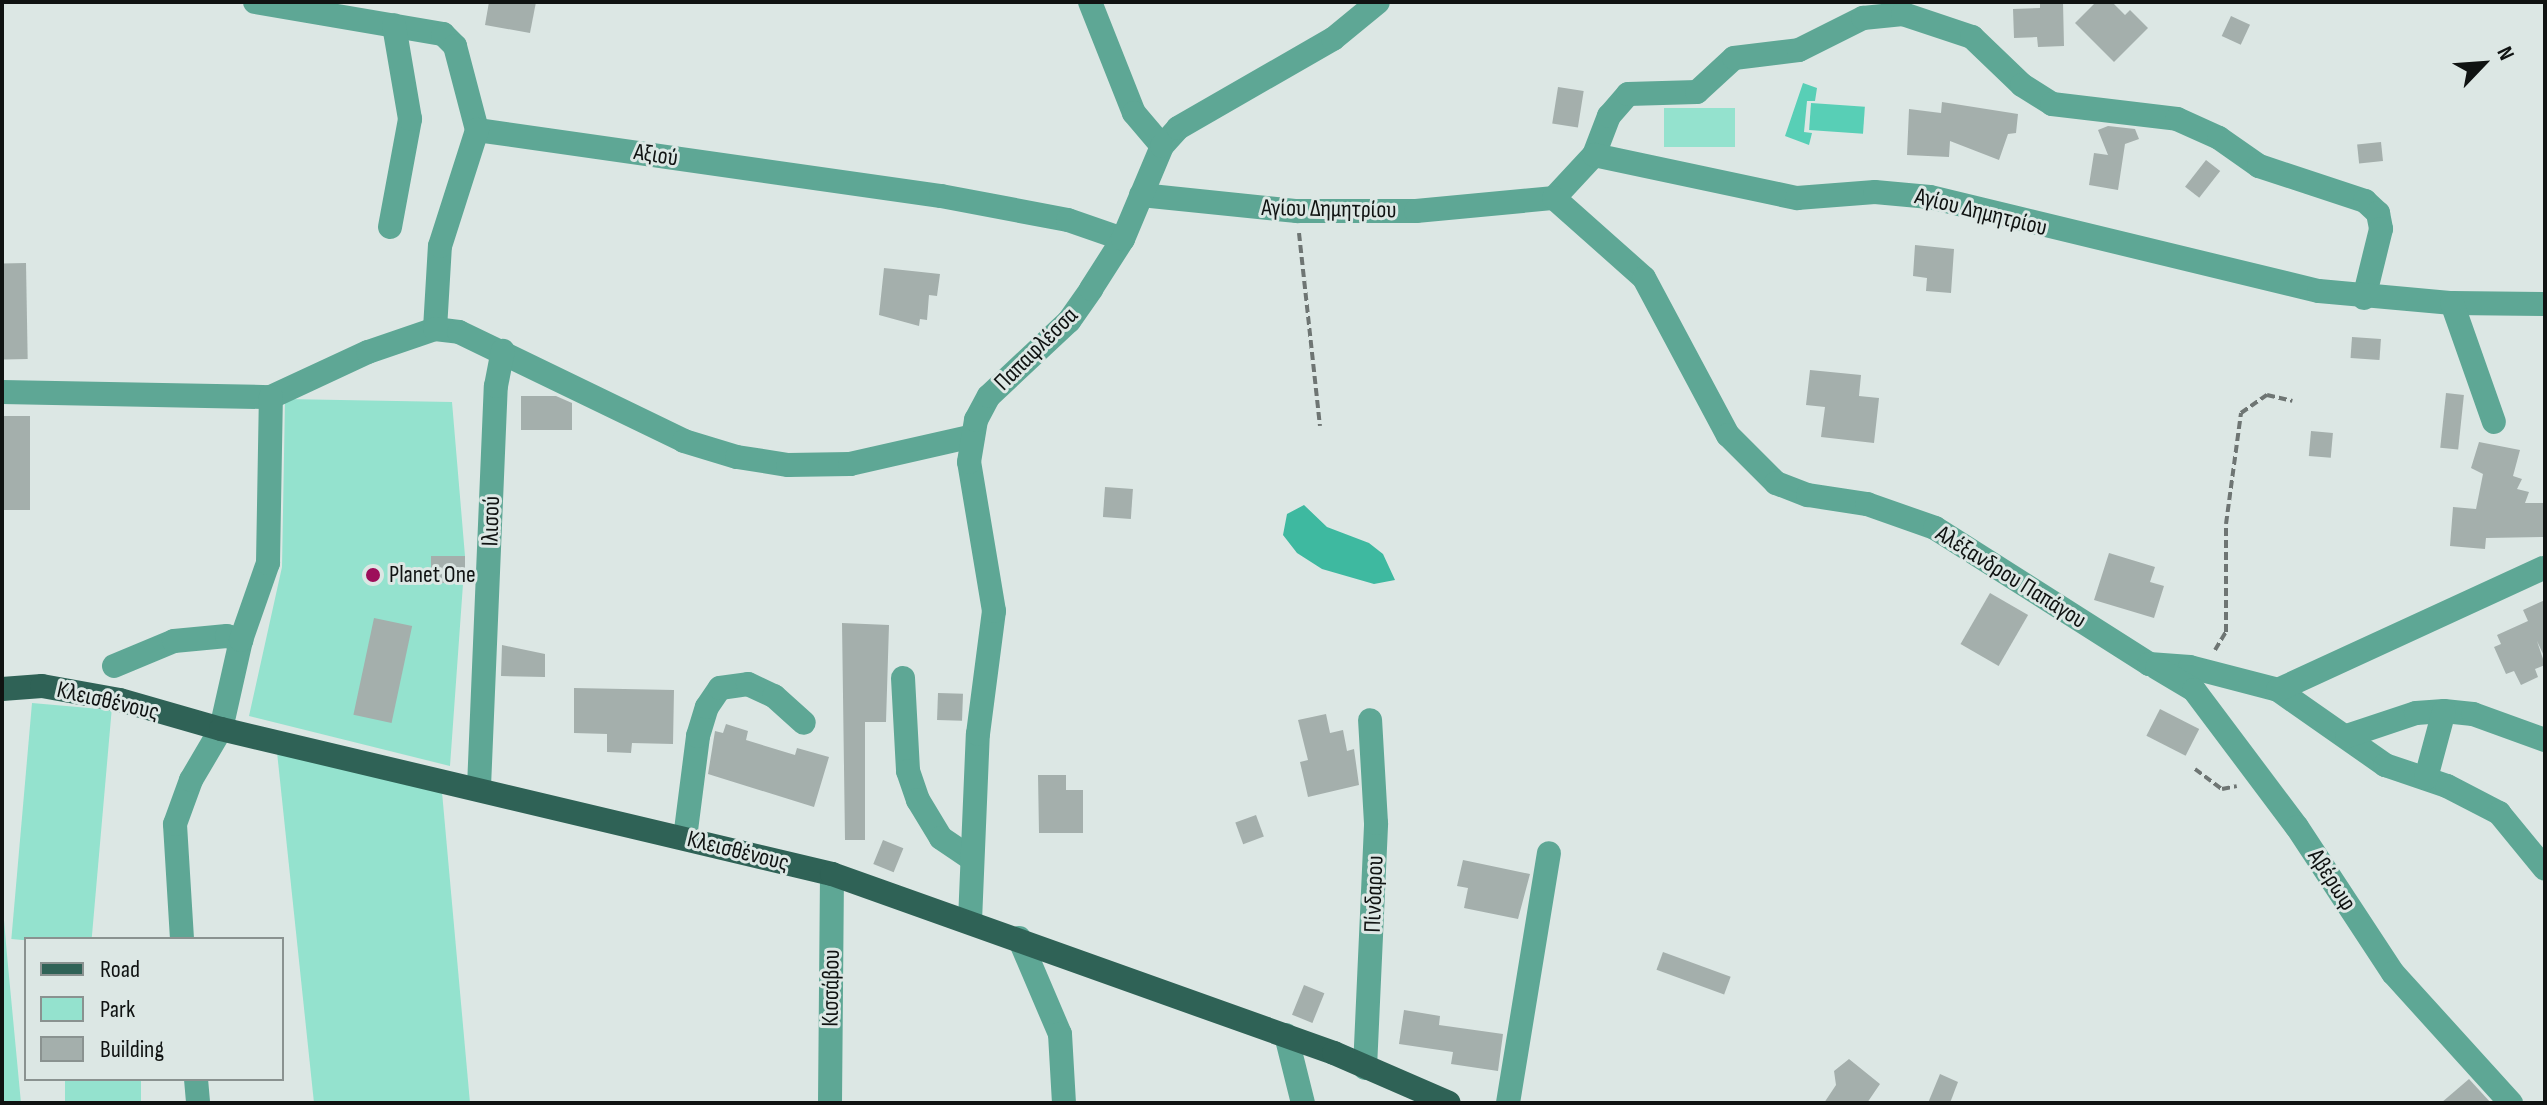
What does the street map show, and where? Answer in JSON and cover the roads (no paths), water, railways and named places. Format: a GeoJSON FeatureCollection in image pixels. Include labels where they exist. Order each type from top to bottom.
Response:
{"type":"FeatureCollection","features":[{"type":"Feature","properties":{"kind":"main road","name":"Κλεισθένους"},"geometry":{"type":"LineString","coordinates":[[2,689],[57,689],[479,787],[832,874],[1286,1035],[1449,1103]]}},
{"type":"Feature","properties":{"kind":"street"},"geometry":{"type":"LineString","coordinates":[[255,2],[443,34],[455,46],[477,130],[440,246],[435,329]]}},
{"type":"Feature","properties":{"kind":"street"},"geometry":{"type":"LineString","coordinates":[[1090,2],[1134,113],[1162,146]]}},
{"type":"Feature","properties":{"kind":"street","name":"Παπαφλέσσα"},"geometry":{"type":"LineString","coordinates":[[970,921],[978,734],[994,611],[971,475],[973,436],[989,396],[1069,321],[1123,239],[1162,146],[1199,114],[1333,39],[1378,2]]}},
{"type":"Feature","properties":{"kind":"street"},"geometry":{"type":"LineString","coordinates":[[1554,198],[1594,155],[1609,116],[1628,94],[1697,92],[1734,58],[1799,50],[1863,18],[1903,14],[1972,37],[2022,85],[2052,104],[2177,119],[2219,138],[2259,166],[2365,201],[2378,213],[2381,229],[2364,298]]}},
{"type":"Feature","properties":{"kind":"street"},"geometry":{"type":"LineString","coordinates":[[390,227],[410,119],[394,25]]}},
{"type":"Feature","properties":{"kind":"street","name":"Αξιού"},"geometry":{"type":"LineString","coordinates":[[477,130],[941,196],[1068,220],[1123,239]]}},
{"type":"Feature","properties":{"kind":"street","name":"Αγίου Δημητρίου"},"geometry":{"type":"LineString","coordinates":[[1594,155],[1797,198],[1875,192],[1930,197],[2159,256],[2364,298],[2545,304]]}},
{"type":"Feature","properties":{"kind":"street","name":"Αγίου Δημητρίου"},"geometry":{"type":"LineString","coordinates":[[1141,195],[1352,214],[1554,198]]}},
{"type":"Feature","properties":{"kind":"street","name":"Αλέξανδρου Παπάγου"},"geometry":{"type":"LineString","coordinates":[[1554,198],[1644,278],[1728,435],[1755,467],[1776,483],[1808,495],[1867,504],[1935,528],[2149,664],[2190,667],[2278,690],[2385,765],[2426,778],[2499,813],[2545,869]]}},
{"type":"Feature","properties":{"kind":"street"},"geometry":{"type":"LineString","coordinates":[[2452,303],[2494,422]]}},
{"type":"Feature","properties":{"kind":"street"},"geometry":{"type":"LineString","coordinates":[[2,392],[271,397],[368,352],[435,329],[459,332],[503,351],[684,441],[764,462],[850,464],[973,436]]}},
{"type":"Feature","properties":{"kind":"street","name":"Ιλισού"},"geometry":{"type":"LineString","coordinates":[[479,787],[496,386],[503,351]]}},
{"type":"Feature","properties":{"kind":"street"},"geometry":{"type":"LineString","coordinates":[[182,937],[175,824],[191,780],[221,729],[241,640],[271,547],[271,397]]}},
{"type":"Feature","properties":{"kind":"street"},"geometry":{"type":"LineString","coordinates":[[2278,690],[2543,568]]}},
{"type":"Feature","properties":{"kind":"street"},"geometry":{"type":"LineString","coordinates":[[114,666],[174,641],[227,636],[241,640]]}},
{"type":"Feature","properties":{"kind":"street","name":"Αβέρωφ"},"geometry":{"type":"LineString","coordinates":[[2149,664],[2194,690],[2262,778],[2393,973],[2511,1103]]}},
{"type":"Feature","properties":{"kind":"street"},"geometry":{"type":"LineString","coordinates":[[903,678],[908,771],[918,800],[941,838],[972,859]]}},
{"type":"Feature","properties":{"kind":"street"},"geometry":{"type":"LineString","coordinates":[[685,838],[698,736],[707,707],[720,688],[748,684],[774,696],[804,723]]}},
{"type":"Feature","properties":{"kind":"street"},"geometry":{"type":"LineString","coordinates":[[2347,736],[2416,713],[2444,711],[2473,714],[2545,740]]}},
{"type":"Feature","properties":{"kind":"street"},"geometry":{"type":"LineString","coordinates":[[2426,778],[2444,711]]}},
{"type":"Feature","properties":{"kind":"street","name":"Πίνδαρου"},"geometry":{"type":"LineString","coordinates":[[1365,1068],[1376,836],[1370,720]]}},
{"type":"Feature","properties":{"kind":"street"},"geometry":{"type":"LineString","coordinates":[[1508,1103],[1549,853]]}},
{"type":"Feature","properties":{"kind":"street","name":"Κισσάβου"},"geometry":{"type":"LineString","coordinates":[[830,1103],[832,874]]}},
{"type":"Feature","properties":{"kind":"street"},"geometry":{"type":"LineString","coordinates":[[1019,938],[1060,1034],[1064,1103]]}},
{"type":"Feature","properties":{"kind":"street"},"geometry":{"type":"LineString","coordinates":[[1286,1035],[1303,1103]]}},
{"type":"Feature","properties":{"kind":"street"},"geometry":{"type":"LineString","coordinates":[[196,1081],[198,1103]]}},
{"type":"Feature","properties":{"kind":"place","name":"Planet One"},"geometry":{"type":"Point","coordinates":[373,575]}}]}
